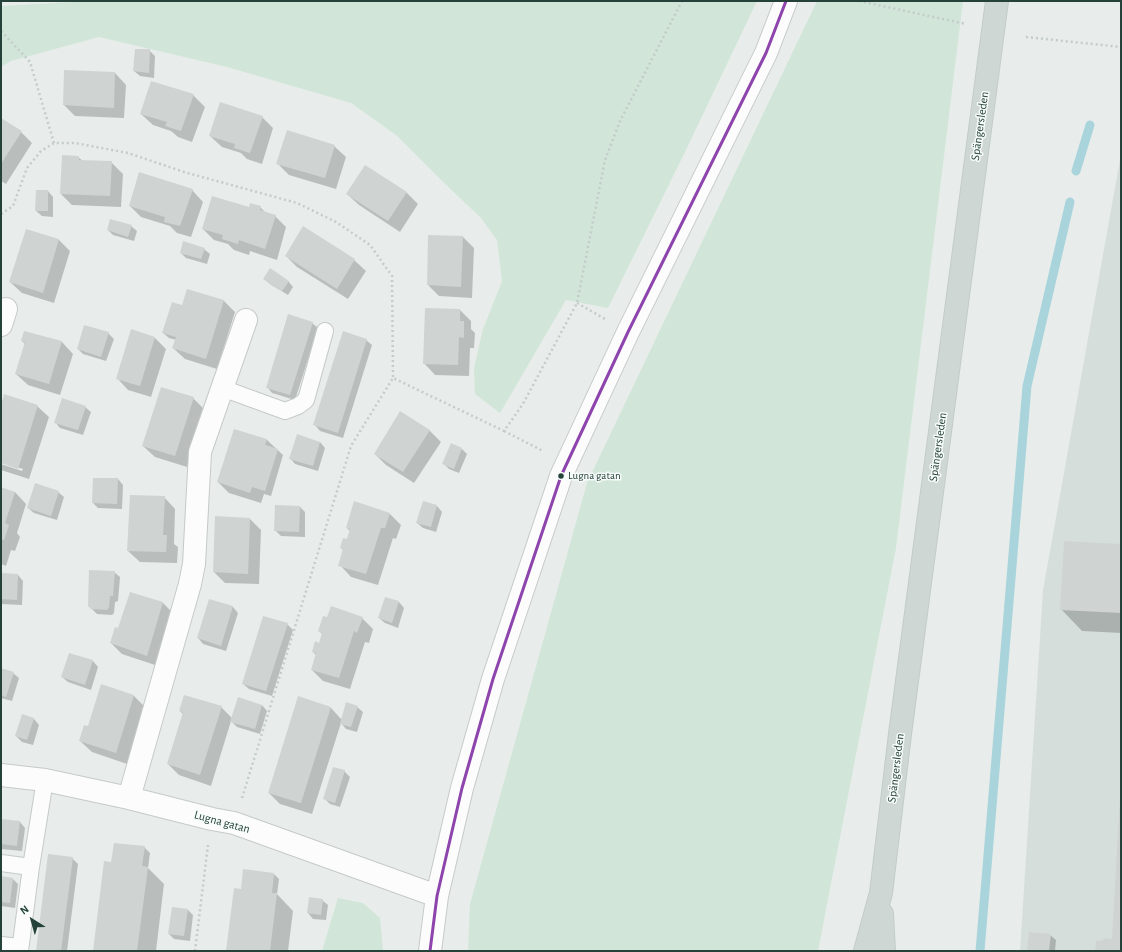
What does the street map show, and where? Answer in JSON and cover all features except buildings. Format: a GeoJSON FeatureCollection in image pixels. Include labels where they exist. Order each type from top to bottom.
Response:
{"type":"FeatureCollection","features":[{"type":"Feature","properties":{"kind":"main road","name":"Spängersleden"},"geometry":{"type":"LineString","coordinates":[[865,951],[881,894],[901,726],[997,1]]}},
{"type":"Feature","properties":{"kind":"main road","name":"Spängersleden"},"geometry":{"type":"LineString","coordinates":[[881,894],[884,951]]}},
{"type":"Feature","properties":{"kind":"street"},"geometry":{"type":"LineString","coordinates":[[430,951],[437,896],[462,788],[493,679],[561,476],[628,332],[766,53],[786,1]]}},
{"type":"Feature","properties":{"kind":"street"},"geometry":{"type":"LineString","coordinates":[[129,798],[190,584],[194,564],[200,452],[246,320]]}},
{"type":"Feature","properties":{"kind":"street","name":"Lugna gatan"},"geometry":{"type":"LineString","coordinates":[[1,775],[45,780],[234,823],[437,896]]}},
{"type":"Feature","properties":{"kind":"lane"},"geometry":{"type":"LineString","coordinates":[[222,388],[285,411],[298,406],[306,400],[325,331]]}},
{"type":"Feature","properties":{"kind":"lane"},"geometry":{"type":"LineString","coordinates":[[1,945],[20,949],[45,780]]}},
{"type":"Feature","properties":{"kind":"lane"},"geometry":{"type":"LineString","coordinates":[[1,863],[31,867]]}},
{"type":"Feature","properties":{"kind":"path"},"geometry":{"type":"LineString","coordinates":[[504,431],[524,402],[577,303],[605,160],[620,121],[682,1]]}},
{"type":"Feature","properties":{"kind":"path"},"geometry":{"type":"LineString","coordinates":[[859,1],[966,24]]}},
{"type":"Feature","properties":{"kind":"path"},"geometry":{"type":"LineString","coordinates":[[1,32],[30,62],[54,143]]}},
{"type":"Feature","properties":{"kind":"path"},"geometry":{"type":"LineString","coordinates":[[1026,37],[1121,47]]}},
{"type":"Feature","properties":{"kind":"path"},"geometry":{"type":"LineString","coordinates":[[1,214],[13,206],[27,168],[41,151],[54,143],[75,143],[128,153],[184,172],[297,203],[336,222],[370,245],[392,276],[393,378],[351,446],[234,823]]}},
{"type":"Feature","properties":{"kind":"path"},"geometry":{"type":"LineString","coordinates":[[393,378],[547,453]]}},
{"type":"Feature","properties":{"kind":"path"},"geometry":{"type":"LineString","coordinates":[[195,951],[212,819]]}},
{"type":"Feature","properties":{"kind":"shaded area"},"geometry":{"type":"Polygon","coordinates":[[[1121,154],[1121,951],[1020,951],[1043,590],[1121,154]]]}},
{"type":"Feature","properties":{"kind":"green space"},"geometry":{"type":"Polygon","coordinates":[[[90,1],[757,1],[608,308],[566,300],[500,413],[475,394],[474,368],[483,329],[502,281],[497,240],[481,218],[396,135],[351,103],[227,67],[99,37],[11,61],[1,67],[1,6],[90,1]]]}},
{"type":"Feature","properties":{"kind":"green space"},"geometry":{"type":"Polygon","coordinates":[[[817,1],[963,1],[896,548],[818,951],[468,951],[470,904],[587,483],[817,1]]]}},
{"type":"Feature","properties":{"kind":"green space"},"geometry":{"type":"Polygon","coordinates":[[[338,898],[363,903],[380,918],[383,951],[322,951],[338,898]]]}},
{"type":"Feature","properties":{"kind":"waterway"},"geometry":{"type":"LineString","coordinates":[[1076,171],[1090,125]]}},
{"type":"Feature","properties":{"kind":"waterway"},"geometry":{"type":"LineString","coordinates":[[980,951],[1027,386],[1070,202]]}},
{"type":"Feature","properties":{"kind":"transit line"},"geometry":{"type":"LineString","coordinates":[[430,951],[437,896],[462,788],[493,679],[561,476],[628,332],[766,53],[786,1]]}},
{"type":"Feature","properties":{"kind":"place","name":"Lugna gatan"},"geometry":{"type":"Point","coordinates":[561,476]}}]}
